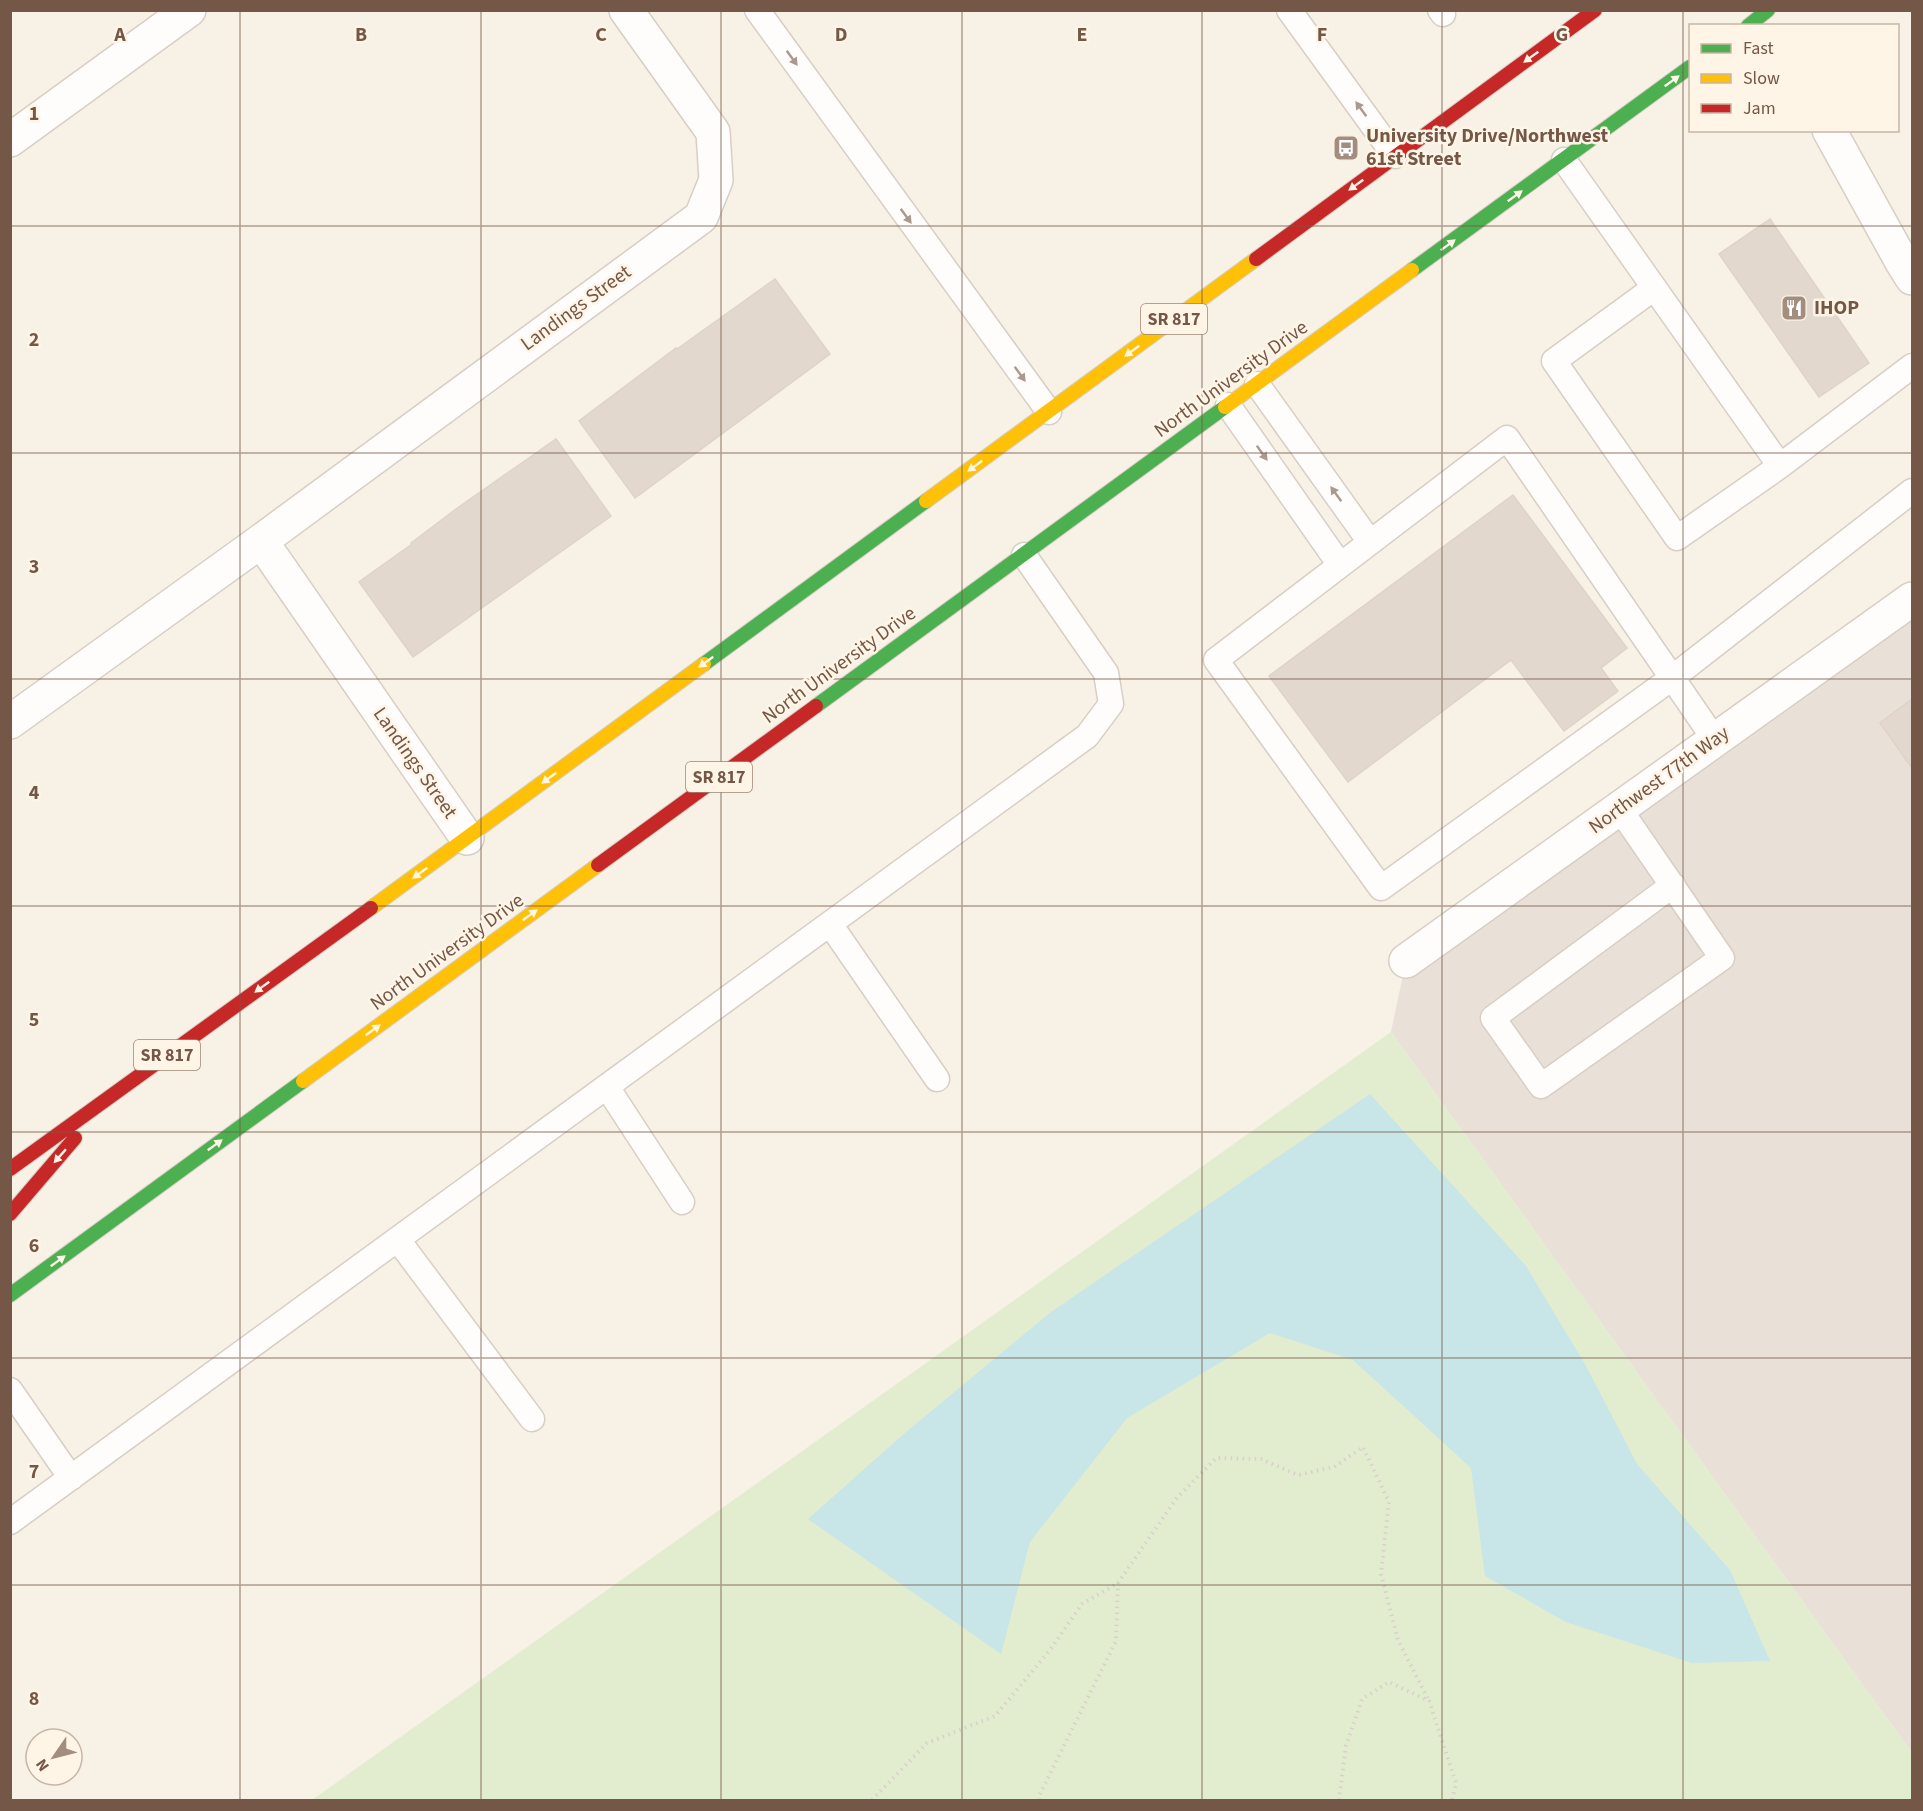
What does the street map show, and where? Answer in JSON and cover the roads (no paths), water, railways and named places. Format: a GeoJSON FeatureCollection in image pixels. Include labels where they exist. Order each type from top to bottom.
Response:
{"type":"FeatureCollection","features":[{"type":"Feature","properties":{"kind":"main road","name":"SR 817"},"geometry":{"type":"LineString","coordinates":[[10,1169],[467,838],[1595,10]]}},
{"type":"Feature","properties":{"kind":"main road"},"geometry":{"type":"LineString","coordinates":[[1751,24],[1770,10]]}},
{"type":"Feature","properties":{"kind":"main road","name":"North University Drive"},"geometry":{"type":"LineString","coordinates":[[10,1295],[1689,68]]}},
{"type":"Feature","properties":{"kind":"main road"},"geometry":{"type":"LineString","coordinates":[[10,1214],[111,1096]]}},
{"type":"Feature","properties":{"kind":"street"},"geometry":{"type":"LineString","coordinates":[[10,140],[189,10]]}},
{"type":"Feature","properties":{"kind":"street","name":"Landings Street"},"geometry":{"type":"LineString","coordinates":[[10,722],[261,541],[700,217],[716,180],[713,132],[626,10]]}},
{"type":"Feature","properties":{"kind":"street"},"geometry":{"type":"LineString","coordinates":[[1770,10],[1777,24]]}},
{"type":"Feature","properties":{"kind":"street"},"geometry":{"type":"LineString","coordinates":[[1830,132],[1912,278]]}},
{"type":"Feature","properties":{"kind":"street","name":"Landings Street"},"geometry":{"type":"LineString","coordinates":[[261,541],[467,838]]}},
{"type":"Feature","properties":{"kind":"street","name":"Northwest 77th Way"},"geometry":{"type":"LineString","coordinates":[[1406,961],[1912,599]]}},
{"type":"Feature","properties":{"kind":"lane"},"geometry":{"type":"LineString","coordinates":[[757,10],[1048,412]]}},
{"type":"Feature","properties":{"kind":"lane"},"geometry":{"type":"LineString","coordinates":[[1289,10],[1395,156]]}},
{"type":"Feature","properties":{"kind":"lane"},"geometry":{"type":"LineString","coordinates":[[1564,160],[1780,466]]}},
{"type":"Feature","properties":{"kind":"lane"},"geometry":{"type":"LineString","coordinates":[[1654,288],[1554,361],[1677,538],[1780,466],[1912,366]]}},
{"type":"Feature","properties":{"kind":"lane"},"geometry":{"type":"LineString","coordinates":[[1257,384],[1370,542]]}},
{"type":"Feature","properties":{"kind":"lane"},"geometry":{"type":"LineString","coordinates":[[1228,405],[1340,565]]}},
{"type":"Feature","properties":{"kind":"lane"},"geometry":{"type":"LineString","coordinates":[[1715,740],[1672,678],[1507,438],[1216,660],[1381,888],[1672,678],[1912,491]]}},
{"type":"Feature","properties":{"kind":"lane"},"geometry":{"type":"LineString","coordinates":[[10,1522],[1087,736],[1112,704],[1106,673],[1024,555]]}},
{"type":"Feature","properties":{"kind":"lane"},"geometry":{"type":"LineString","coordinates":[[1619,808],[1672,885],[1722,958],[1541,1086],[1493,1018],[1672,885]]}},
{"type":"Feature","properties":{"kind":"lane"},"geometry":{"type":"LineString","coordinates":[[830,924],[937,1079]]}},
{"type":"Feature","properties":{"kind":"lane"},"geometry":{"type":"LineString","coordinates":[[607,1087],[682,1202]]}},
{"type":"Feature","properties":{"kind":"lane"},"geometry":{"type":"LineString","coordinates":[[398,1240],[532,1419]]}},
{"type":"Feature","properties":{"kind":"lane"},"geometry":{"type":"LineString","coordinates":[[10,1390],[71,1478]]}},
{"type":"Feature","properties":{"kind":"water"},"geometry":{"type":"Polygon","coordinates":[[[1370,1094],[1526,1266],[1586,1366],[1637,1464],[1730,1570],[1770,1661],[1692,1663],[1566,1622],[1485,1576],[1471,1468],[1353,1360],[1270,1333],[1127,1418],[1030,1542],[1001,1654],[808,1519],[906,1432],[1051,1312],[1370,1094]]]}},
{"type":"Feature","properties":{"kind":"place","name":"University Drive/Northwest 61st Street"},"geometry":{"type":"Point","coordinates":[1346,148]}},
{"type":"Feature","properties":{"kind":"place","name":"IHOP"},"geometry":{"type":"Point","coordinates":[1794,308]}}]}
